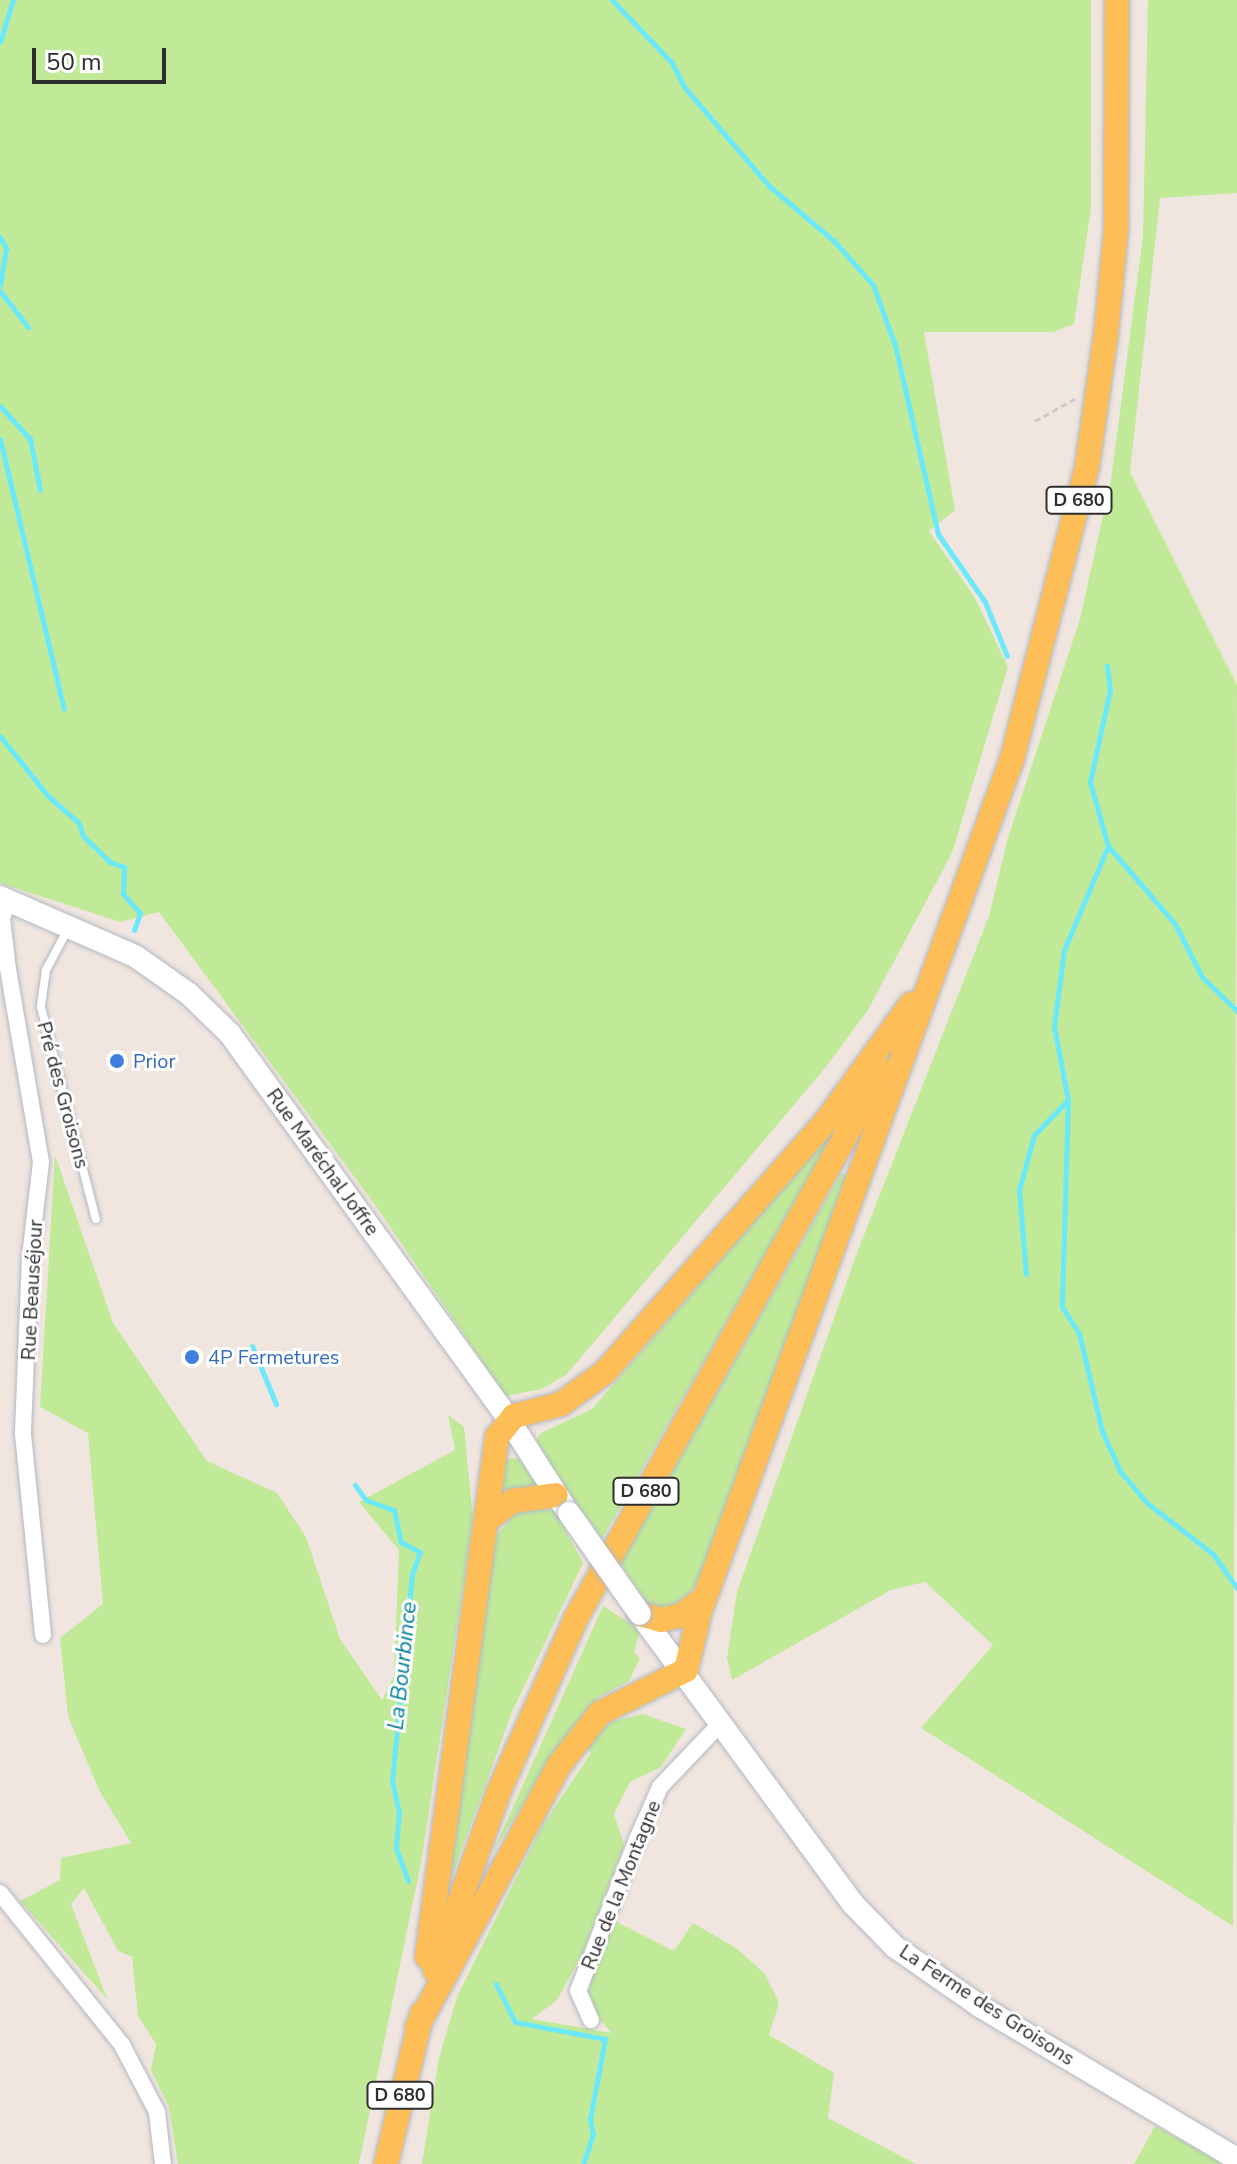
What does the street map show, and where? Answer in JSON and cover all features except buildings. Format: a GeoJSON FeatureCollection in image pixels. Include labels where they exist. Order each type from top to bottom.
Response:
{"type":"FeatureCollection","features":[{"type":"Feature","properties":{"kind":"main road","name":"D 680"},"geometry":{"type":"LineString","coordinates":[[386,2164],[417,2027],[493,1805],[553,1664],[618,1539],[858,1120],[928,979],[982,843],[1034,687],[1087,467],[1116,230],[1117,0]]}},
{"type":"Feature","properties":{"kind":"main road","name":"Rue Maréchal Joffre"},"geometry":{"type":"LineString","coordinates":[[4,899],[135,956],[189,994],[230,1034],[509,1420],[562,1504],[640,1614]]}},
{"type":"Feature","properties":{"kind":"main road"},"geometry":{"type":"LineString","coordinates":[[417,2027],[486,1521],[491,1462],[509,1420],[578,1396],[605,1372],[827,1120],[928,979]]}},
{"type":"Feature","properties":{"kind":"main road"},"geometry":{"type":"LineString","coordinates":[[417,2027],[560,1764],[600,1713],[686,1670],[707,1595],[928,979]]}},
{"type":"Feature","properties":{"kind":"main road"},"geometry":{"type":"LineString","coordinates":[[486,1521],[513,1501],[562,1504]]}},
{"type":"Feature","properties":{"kind":"main road"},"geometry":{"type":"LineString","coordinates":[[640,1614],[661,1620],[682,1615],[707,1595]]}},
{"type":"Feature","properties":{"kind":"main road","name":"La Ferme des Groisons"},"geometry":{"type":"LineString","coordinates":[[640,1614],[686,1670],[853,1904],[895,1947],[981,2007],[1237,2159]]}},
{"type":"Feature","properties":{"kind":"street","name":"Rue Beauséjour"},"geometry":{"type":"LineString","coordinates":[[4,899],[2,919],[8,969],[41,1162],[30,1257],[23,1434],[43,1635]]}},
{"type":"Feature","properties":{"kind":"street","name":"Rue de la Montagne"},"geometry":{"type":"LineString","coordinates":[[591,2020],[578,1991],[637,1839],[660,1787],[722,1722]]}},
{"type":"Feature","properties":{"kind":"street"},"geometry":{"type":"LineString","coordinates":[[0,1893],[122,2045],[157,2112],[163,2164]]}},
{"type":"Feature","properties":{"kind":"lane","name":"Pré des Groisons"},"geometry":{"type":"LineString","coordinates":[[69,926],[46,970],[41,1007],[96,1219]]}},
{"type":"Feature","properties":{"kind":"path"},"geometry":{"type":"LineString","coordinates":[[1035,421],[1098,389]]}},
{"type":"Feature","properties":{"kind":"green space"},"geometry":{"type":"Polygon","coordinates":[[[0,0],[1091,0],[1091,208],[1074,324],[1053,332],[924,332],[955,510],[929,531],[975,598],[1008,667],[952,853],[868,1010],[825,1068],[567,1374],[542,1389],[506,1396],[373,1202],[159,912],[120,922],[0,883],[0,0]]]}},
{"type":"Feature","properties":{"kind":"green space"},"geometry":{"type":"Polygon","coordinates":[[[1148,0],[1237,0],[1237,193],[1160,198],[1130,472],[1237,685],[1233,1926],[921,1728],[993,1645],[925,1582],[891,1590],[732,1680],[727,1658],[737,1592],[857,1253],[989,916],[1008,838],[1080,619],[1111,480],[1143,236],[1148,0]]]}},
{"type":"Feature","properties":{"kind":"green space"},"geometry":{"type":"Polygon","coordinates":[[[846,1114],[602,1539],[534,1444],[541,1433],[592,1409],[846,1114]]]}},
{"type":"Feature","properties":{"kind":"green space"},"geometry":{"type":"Polygon","coordinates":[[[55,1155],[113,1323],[207,1461],[277,1493],[306,1537],[340,1639],[382,1700],[394,1676],[399,1550],[359,1502],[455,1450],[448,1415],[464,1427],[473,1520],[421,1863],[359,2164],[178,2164],[169,2107],[151,2070],[156,2044],[138,2016],[132,1957],[118,1951],[84,1888],[71,1904],[107,1999],[20,1901],[60,1880],[61,1858],[131,1843],[99,1790],[68,1716],[60,1638],[103,1604],[88,1433],[40,1407],[55,1155]]]}},
{"type":"Feature","properties":{"kind":"green space"},"geometry":{"type":"Polygon","coordinates":[[[842,1172],[848,1179],[706,1576],[680,1601],[665,1609],[651,1608],[620,1563],[842,1172]]]}},
{"type":"Feature","properties":{"kind":"green space"},"geometry":{"type":"Polygon","coordinates":[[[511,1458],[519,1459],[537,1486],[495,1505],[504,1462],[511,1458]]]}},
{"type":"Feature","properties":{"kind":"green space"},"geometry":{"type":"Polygon","coordinates":[[[534,1508],[555,1511],[583,1563],[512,1712],[447,1890],[492,1540],[514,1515],[534,1508]]]}},
{"type":"Feature","properties":{"kind":"green space"},"geometry":{"type":"Polygon","coordinates":[[[603,1606],[640,1630],[634,1652],[640,1658],[629,1681],[599,1697],[563,1740],[492,1854],[603,1606]]]}},
{"type":"Feature","properties":{"kind":"green space"},"geometry":{"type":"Polygon","coordinates":[[[643,1714],[686,1729],[661,1767],[630,1782],[614,1814],[624,1845],[582,1955],[557,2000],[532,2019],[612,2033],[588,2007],[590,1983],[613,1920],[674,1951],[693,1923],[736,1948],[765,1974],[779,2003],[769,2035],[834,2073],[828,2118],[916,2164],[422,2164],[439,2058],[457,1997],[541,1828],[591,1753],[585,1743],[613,1721],[643,1714]]]}},
{"type":"Feature","properties":{"kind":"green space"},"geometry":{"type":"Polygon","coordinates":[[[1155,2126],[1201,2151],[1222,2164],[1134,2164],[1155,2126]]]}},
{"type":"Feature","properties":{"kind":"waterway","name":"La Bourbince"},"geometry":{"type":"LineString","coordinates":[[0,42],[13,0]]}},
{"type":"Feature","properties":{"kind":"waterway"},"geometry":{"type":"LineString","coordinates":[[612,0],[672,63],[685,88],[769,186],[834,241],[873,285],[895,345],[938,534],[985,602],[1007,656]]}},
{"type":"Feature","properties":{"kind":"waterway"},"geometry":{"type":"LineString","coordinates":[[0,237],[6,248],[0,285]]}},
{"type":"Feature","properties":{"kind":"waterway"},"geometry":{"type":"LineString","coordinates":[[0,291],[28,327]]}},
{"type":"Feature","properties":{"kind":"waterway"},"geometry":{"type":"LineString","coordinates":[[0,406],[30,439],[40,490]]}},
{"type":"Feature","properties":{"kind":"waterway"},"geometry":{"type":"LineString","coordinates":[[0,439],[64,709]]}},
{"type":"Feature","properties":{"kind":"waterway"},"geometry":{"type":"LineString","coordinates":[[1107,666],[1110,690],[1090,782],[1108,846],[1064,950],[1054,1026],[1068,1100],[1062,1307],[1079,1333],[1102,1431],[1120,1471],[1147,1503],[1213,1554],[1237,1588]]}},
{"type":"Feature","properties":{"kind":"waterway","name":"La Bourbince"},"geometry":{"type":"LineString","coordinates":[[0,736],[48,796],[79,823],[83,836],[110,862],[124,867],[123,894],[140,913],[134,930]]}},
{"type":"Feature","properties":{"kind":"waterway"},"geometry":{"type":"LineString","coordinates":[[1108,846],[1175,924],[1202,977],[1237,1011]]}},
{"type":"Feature","properties":{"kind":"waterway"},"geometry":{"type":"LineString","coordinates":[[1026,1274],[1019,1190],[1034,1135],[1067,1101]]}},
{"type":"Feature","properties":{"kind":"waterway","name":"La Bourbince"},"geometry":{"type":"LineString","coordinates":[[252,1346],[276,1404]]}},
{"type":"Feature","properties":{"kind":"waterway","name":"La Bourbince"},"geometry":{"type":"LineString","coordinates":[[355,1485],[366,1500],[394,1510],[401,1542],[420,1552],[412,1574],[392,1780],[399,1812],[396,1848],[408,1881]]}},
{"type":"Feature","properties":{"kind":"waterway","name":"La Bourbince"},"geometry":{"type":"LineString","coordinates":[[496,1984],[515,2022],[605,2039],[590,2119],[593,2134],[583,2164]]}},
{"type":"Feature","properties":{"kind":"place","name":"Prior"},"geometry":{"type":"Point","coordinates":[117,1061]}},
{"type":"Feature","properties":{"kind":"place","name":"4P Fermetures"},"geometry":{"type":"Point","coordinates":[192,1357]}}]}
